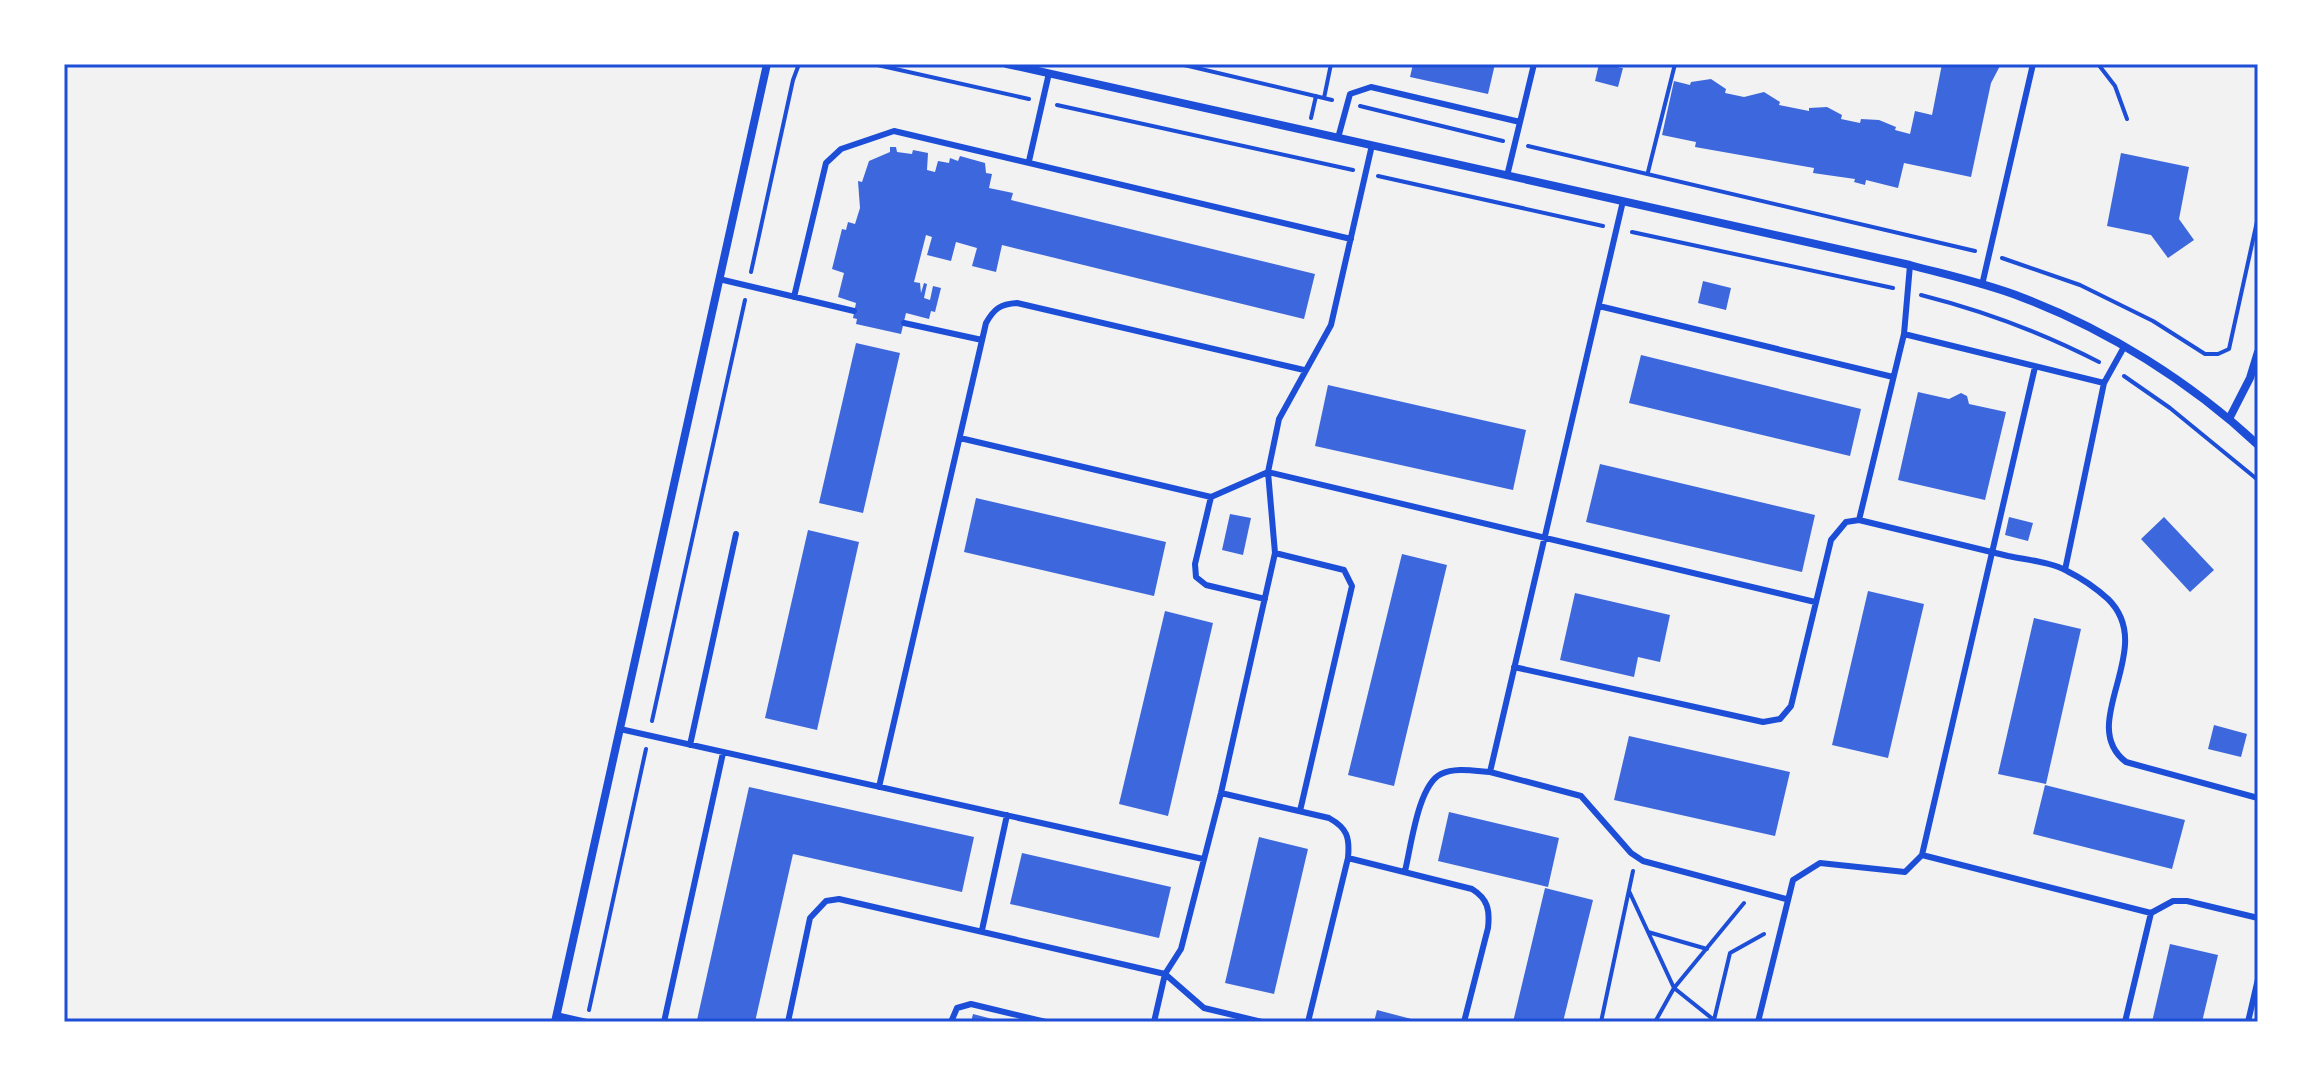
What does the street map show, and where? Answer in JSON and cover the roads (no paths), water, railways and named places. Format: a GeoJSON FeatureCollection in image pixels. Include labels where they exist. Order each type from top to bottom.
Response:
{"type":"FeatureCollection","features":[{"type":"Feature","properties":{"kind":"street"},"geometry":{"type":"LineString","coordinates":[[555,1018],[767,64]]}},
{"type":"Feature","properties":{"kind":"street"},"geometry":{"type":"LineString","coordinates":[[1007,64],[1910,265],[1982,285],[2052,309],[2124,347],[2229,419],[2258,445]]}},
{"type":"Feature","properties":{"kind":"street"},"geometry":{"type":"LineString","coordinates":[[2229,419],[2250,378],[2258,352]]}},
{"type":"Feature","properties":{"kind":"lane"},"geometry":{"type":"LineString","coordinates":[[1507,176],[1534,64]]}},
{"type":"Feature","properties":{"kind":"lane"},"geometry":{"type":"LineString","coordinates":[[1982,285],[2033,64]]}},
{"type":"Feature","properties":{"kind":"lane"},"geometry":{"type":"LineString","coordinates":[[1029,161],[1049,73]]}},
{"type":"Feature","properties":{"kind":"lane"},"geometry":{"type":"LineString","coordinates":[[1338,138],[1350,94],[1371,87],[1520,122]]}},
{"type":"Feature","properties":{"kind":"lane"},"geometry":{"type":"LineString","coordinates":[[794,297],[826,163],[841,149],[894,131],[1351,239]]}},
{"type":"Feature","properties":{"kind":"lane"},"geometry":{"type":"LineString","coordinates":[[1154,1022],[1165,974],[1181,949],[1221,793],[1275,553],[1268,472],[1284,406],[1331,325],[1372,145]]}},
{"type":"Feature","properties":{"kind":"lane"},"geometry":{"type":"LineString","coordinates":[[1490,772],[1623,201]]}},
{"type":"Feature","properties":{"kind":"lane"},"geometry":{"type":"LineString","coordinates":[[1859,520],[1904,334],[1910,265]]}},
{"type":"Feature","properties":{"kind":"lane"},"geometry":{"type":"LineString","coordinates":[[719,279],[854,311]]}},
{"type":"Feature","properties":{"kind":"lane"},"geometry":{"type":"LineString","coordinates":[[879,787],[982,340],[993,311],[1003,303],[1017,303],[1304,370]]}},
{"type":"Feature","properties":{"kind":"lane"},"geometry":{"type":"LineString","coordinates":[[1599,306],[1893,377]]}},
{"type":"Feature","properties":{"kind":"lane"},"geometry":{"type":"LineString","coordinates":[[904,323],[982,340]]}},
{"type":"Feature","properties":{"kind":"lane"},"geometry":{"type":"LineString","coordinates":[[1904,334],[2104,383]]}},
{"type":"Feature","properties":{"kind":"lane"},"geometry":{"type":"LineString","coordinates":[[2065,570],[2104,383],[2124,347]]}},
{"type":"Feature","properties":{"kind":"lane"},"geometry":{"type":"LineString","coordinates":[[1758,1022],[1793,880],[1820,863],[1839,863],[1893,874],[1905,872],[1922,855],[2035,367]]}},
{"type":"Feature","properties":{"kind":"lane"},"geometry":{"type":"LineString","coordinates":[[960,438],[1211,497],[1268,472],[1815,602]]}},
{"type":"Feature","properties":{"kind":"lane"},"geometry":{"type":"LineString","coordinates":[[1211,497],[1195,564],[1196,577],[1206,585],[1265,599]]}},
{"type":"Feature","properties":{"kind":"lane"},"geometry":{"type":"LineString","coordinates":[[1514,667],[1763,722],[1780,719],[1791,706],[1831,540],[1846,522],[1859,520],[2065,570],[2107,598],[2125,626],[2127,642],[2109,725],[2108,742],[2113,752],[2126,762],[2258,798]]}},
{"type":"Feature","properties":{"kind":"lane"},"geometry":{"type":"LineString","coordinates":[[690,745],[736,534]]}},
{"type":"Feature","properties":{"kind":"lane"},"geometry":{"type":"LineString","coordinates":[[1275,553],[1344,570],[1352,586],[1300,811]]}},
{"type":"Feature","properties":{"kind":"lane"},"geometry":{"type":"LineString","coordinates":[[620,729],[1203,859]]}},
{"type":"Feature","properties":{"kind":"lane"},"geometry":{"type":"LineString","coordinates":[[664,1022],[723,753]]}},
{"type":"Feature","properties":{"kind":"lane"},"geometry":{"type":"LineString","coordinates":[[1405,871],[1424,793],[1432,781],[1442,773],[1457,770],[1490,772],[1581,796],[1636,857],[1661,867],[1786,899]]}},
{"type":"Feature","properties":{"kind":"lane"},"geometry":{"type":"LineString","coordinates":[[1221,793],[1300,811],[1342,825],[1350,838],[1348,858],[1308,1022]]}},
{"type":"Feature","properties":{"kind":"lane"},"geometry":{"type":"LineString","coordinates":[[982,930],[1007,815]]}},
{"type":"Feature","properties":{"kind":"lane"},"geometry":{"type":"LineString","coordinates":[[1922,855],[2151,913],[2173,901],[2187,901],[2258,918]]}},
{"type":"Feature","properties":{"kind":"lane"},"geometry":{"type":"LineString","coordinates":[[1348,858],[1472,889],[1483,896],[1490,913],[1488,928],[1464,1022]]}},
{"type":"Feature","properties":{"kind":"lane"},"geometry":{"type":"LineString","coordinates":[[788,1022],[810,918],[826,901],[839,899],[1165,974],[1204,1008],[1262,1022]]}},
{"type":"Feature","properties":{"kind":"lane"},"geometry":{"type":"LineString","coordinates":[[2125,1022],[2151,913]]}},
{"type":"Feature","properties":{"kind":"lane"},"geometry":{"type":"LineString","coordinates":[[2248,1022],[2258,979]]}},
{"type":"Feature","properties":{"kind":"lane"},"geometry":{"type":"LineString","coordinates":[[951,1022],[957,1008],[971,1004],[1046,1022]]}},
{"type":"Feature","properties":{"kind":"lane"},"geometry":{"type":"LineString","coordinates":[[555,1018],[587,1022]]}}]}
